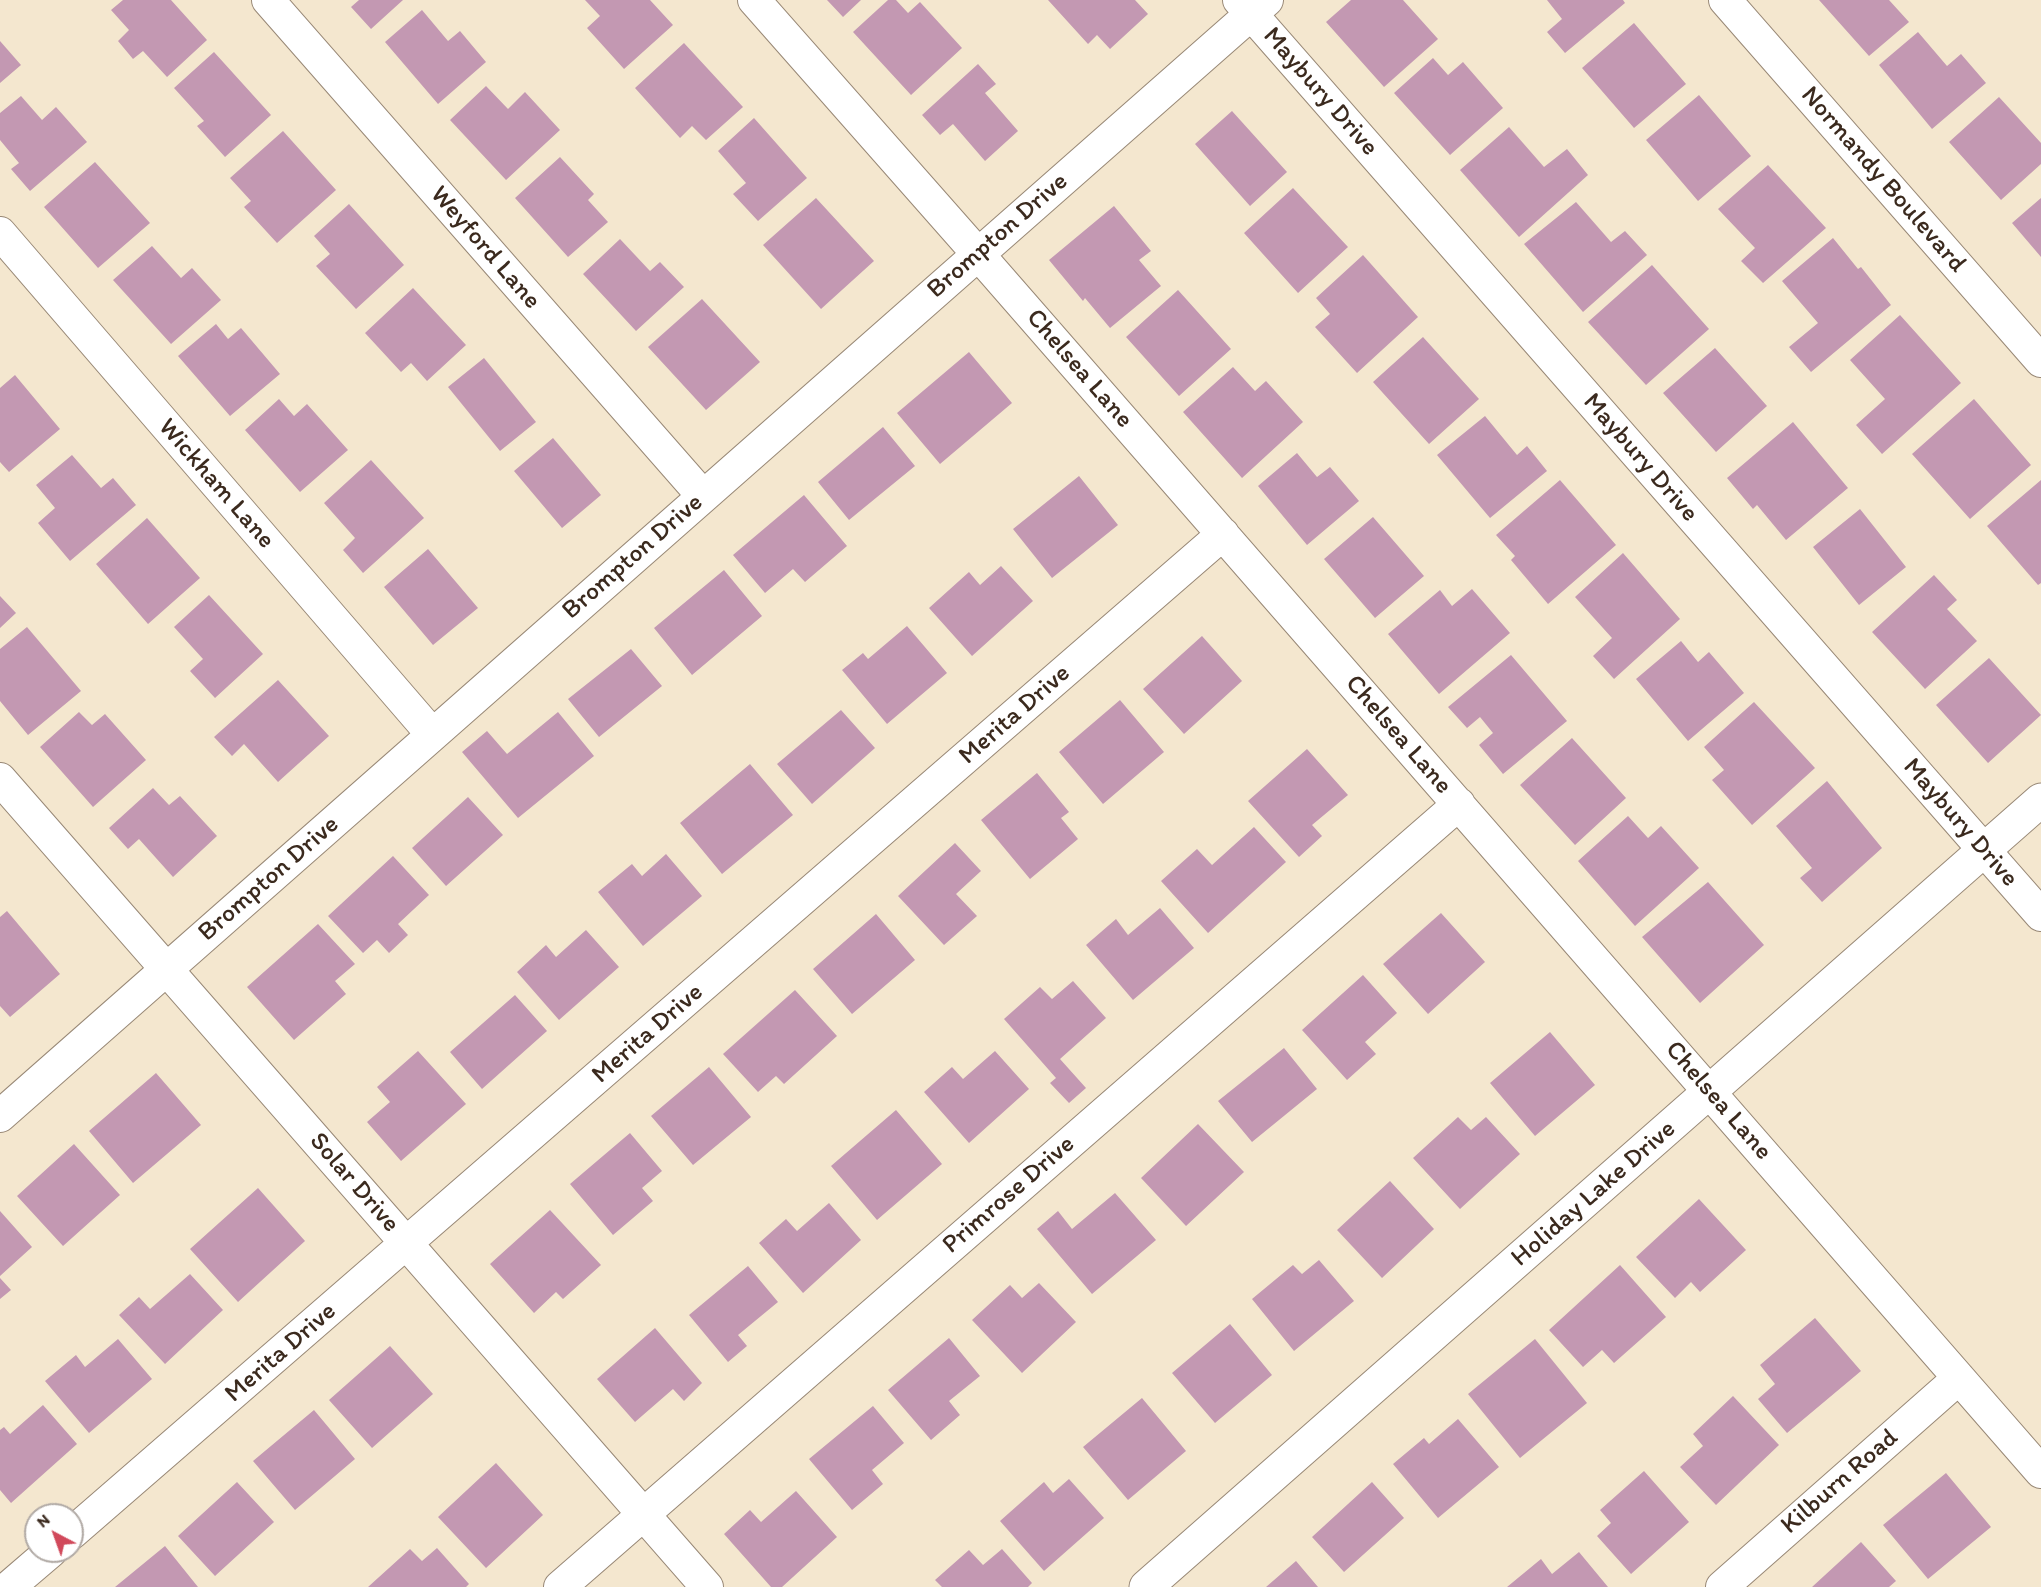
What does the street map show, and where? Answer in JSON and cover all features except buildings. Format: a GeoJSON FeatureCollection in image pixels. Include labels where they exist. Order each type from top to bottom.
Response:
{"type":"FeatureCollection","features":[{"type":"Feature","properties":{"kind":"street","name":"Weyford Lane"},"geometry":{"type":"LineString","coordinates":[[268,0],[703,496]]}},
{"type":"Feature","properties":{"kind":"street","name":"Chelsea Lane"},"geometry":{"type":"LineString","coordinates":[[754,0],[2041,1472]]}},
{"type":"Feature","properties":{"kind":"street","name":"Normandy Boulevard"},"geometry":{"type":"LineString","coordinates":[[1725,0],[2041,361]]}},
{"type":"Feature","properties":{"kind":"street","name":"Brompton Drive"},"geometry":{"type":"LineString","coordinates":[[0,1116],[978,254],[1253,5]]}},
{"type":"Feature","properties":{"kind":"street","name":"Maybury Drive"},"geometry":{"type":"LineString","coordinates":[[1253,5],[2041,915]]}},
{"type":"Feature","properties":{"kind":"street","name":"Wickham Lane"},"geometry":{"type":"LineString","coordinates":[[0,233],[432,734]]}},
{"type":"Feature","properties":{"kind":"street","name":"Merita Drive"},"geometry":{"type":"LineString","coordinates":[[84,1523],[1223,534]]}},
{"type":"Feature","properties":{"kind":"street","name":"Solar Drive"},"geometry":{"type":"LineString","coordinates":[[0,779],[707,1587]]}},
{"type":"Feature","properties":{"kind":"street","name":"Holiday Lake Drive"},"geometry":{"type":"LineString","coordinates":[[1146,1587],[2041,800]]}},
{"type":"Feature","properties":{"kind":"street","name":"Primrose Drive"},"geometry":{"type":"LineString","coordinates":[[560,1587],[1459,804]]}},
{"type":"Feature","properties":{"kind":"street","name":"Kilburn Road"},"geometry":{"type":"LineString","coordinates":[[1722,1587],[1959,1378]]}},
{"type":"Feature","properties":{"kind":"street"},"geometry":{"type":"LineString","coordinates":[[9,1587],[37,1563]]}}]}
